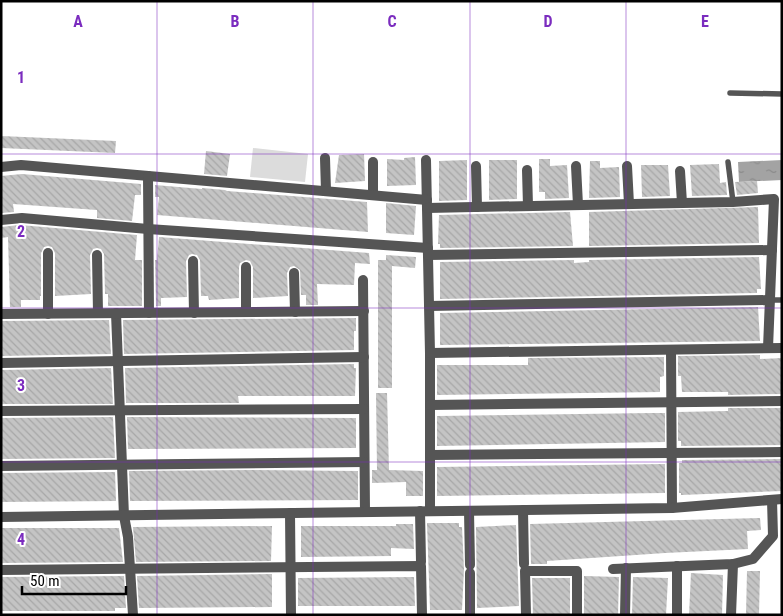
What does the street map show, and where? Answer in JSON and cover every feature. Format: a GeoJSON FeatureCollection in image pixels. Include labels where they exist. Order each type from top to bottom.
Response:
{"type":"FeatureCollection","features":[{"type":"Feature","properties":{"kind":"street"},"geometry":{"type":"LineString","coordinates":[[325,158],[326,191]]}},
{"type":"Feature","properties":{"kind":"street"},"geometry":{"type":"LineString","coordinates":[[421,562],[430,455],[426,160]]}},
{"type":"Feature","properties":{"kind":"street"},"geometry":{"type":"LineString","coordinates":[[373,162],[374,195]]}},
{"type":"Feature","properties":{"kind":"street"},"geometry":{"type":"LineString","coordinates":[[1,167],[21,165],[374,195],[427,204],[477,207],[733,202],[774,199],[768,348]]}},
{"type":"Feature","properties":{"kind":"street"},"geometry":{"type":"LineString","coordinates":[[476,166],[477,207]]}},
{"type":"Feature","properties":{"kind":"street"},"geometry":{"type":"LineString","coordinates":[[576,166],[578,205]]}},
{"type":"Feature","properties":{"kind":"street"},"geometry":{"type":"LineString","coordinates":[[627,166],[628,204]]}},
{"type":"Feature","properties":{"kind":"street"},"geometry":{"type":"LineString","coordinates":[[526,170],[528,206]]}},
{"type":"Feature","properties":{"kind":"street"},"geometry":{"type":"LineString","coordinates":[[680,172],[682,203]]}},
{"type":"Feature","properties":{"kind":"street"},"geometry":{"type":"LineString","coordinates":[[148,176],[149,313]]}},
{"type":"Feature","properties":{"kind":"street"},"geometry":{"type":"LineString","coordinates":[[1,220],[22,218],[428,251],[772,250]]}},
{"type":"Feature","properties":{"kind":"street"},"geometry":{"type":"LineString","coordinates":[[48,253],[48,314]]}},
{"type":"Feature","properties":{"kind":"street"},"geometry":{"type":"LineString","coordinates":[[97,255],[98,313]]}},
{"type":"Feature","properties":{"kind":"street"},"geometry":{"type":"LineString","coordinates":[[193,261],[194,312]]}},
{"type":"Feature","properties":{"kind":"street"},"geometry":{"type":"LineString","coordinates":[[246,267],[246,312]]}},
{"type":"Feature","properties":{"kind":"street"},"geometry":{"type":"LineString","coordinates":[[294,273],[295,312]]}},
{"type":"Feature","properties":{"kind":"street"},"geometry":{"type":"LineString","coordinates":[[363,280],[365,512]]}},
{"type":"Feature","properties":{"kind":"street"},"geometry":{"type":"LineString","coordinates":[[429,306],[770,300]]}},
{"type":"Feature","properties":{"kind":"street"},"geometry":{"type":"LineString","coordinates":[[1,314],[364,311]]}},
{"type":"Feature","properties":{"kind":"street"},"geometry":{"type":"LineString","coordinates":[[116,313],[124,516],[133,615]]}},
{"type":"Feature","properties":{"kind":"street"},"geometry":{"type":"LineString","coordinates":[[430,353],[782,348]]}},
{"type":"Feature","properties":{"kind":"street"},"geometry":{"type":"LineString","coordinates":[[671,350],[672,508]]}},
{"type":"Feature","properties":{"kind":"street"},"geometry":{"type":"LineString","coordinates":[[1,363],[364,357]]}},
{"type":"Feature","properties":{"kind":"street"},"geometry":{"type":"LineString","coordinates":[[430,405],[782,401]]}},
{"type":"Feature","properties":{"kind":"street"},"geometry":{"type":"LineString","coordinates":[[1,411],[364,409]]}},
{"type":"Feature","properties":{"kind":"street"},"geometry":{"type":"LineString","coordinates":[[430,455],[782,452]]}},
{"type":"Feature","properties":{"kind":"street"},"geometry":{"type":"LineString","coordinates":[[1,466],[364,462]]}},
{"type":"Feature","properties":{"kind":"street"},"geometry":{"type":"LineString","coordinates":[[1,518],[672,508],[777,500],[773,536],[753,559],[733,564],[614,569]]}},
{"type":"Feature","properties":{"kind":"street"},"geometry":{"type":"LineString","coordinates":[[523,510],[524,564]]}},
{"type":"Feature","properties":{"kind":"street"},"geometry":{"type":"LineString","coordinates":[[469,511],[470,615]]}},
{"type":"Feature","properties":{"kind":"street"},"geometry":{"type":"LineString","coordinates":[[290,513],[291,615]]}},
{"type":"Feature","properties":{"kind":"street"},"geometry":{"type":"LineString","coordinates":[[731,615],[733,564]]}},
{"type":"Feature","properties":{"kind":"street"},"geometry":{"type":"LineString","coordinates":[[1,570],[421,566],[422,615]]}},
{"type":"Feature","properties":{"kind":"street"},"geometry":{"type":"LineString","coordinates":[[677,566],[677,615]]}},
{"type":"Feature","properties":{"kind":"street"},"geometry":{"type":"LineString","coordinates":[[625,615],[626,568]]}},
{"type":"Feature","properties":{"kind":"street"},"geometry":{"type":"LineString","coordinates":[[526,615],[525,571],[576,571],[577,615]]}},
{"type":"Feature","properties":{"kind":"lane"},"geometry":{"type":"LineString","coordinates":[[730,93],[782,94]]}},
{"type":"Feature","properties":{"kind":"lane"},"geometry":{"type":"LineString","coordinates":[[728,162],[733,202]]}},
{"type":"Feature","properties":{"kind":"lane"},"geometry":{"type":"LineString","coordinates":[[770,300],[782,300]]}},
{"type":"Feature","properties":{"kind":"shaded area"},"geometry":{"type":"Polygon","coordinates":[[[253,148],[308,154],[305,182],[250,177],[253,148]]]}},
{"type":"Feature","properties":{"kind":"water"},"geometry":{"type":"Polygon","coordinates":[[[782,160],[782,180],[739,182],[738,162],[782,160]]]}},
{"type":"Feature","properties":{"kind":"building"},"geometry":{"type":"Polygon","coordinates":[[[1,136],[116,141],[115,153],[1,148],[1,136]]]}},
{"type":"Feature","properties":{"kind":"building"},"geometry":{"type":"Polygon","coordinates":[[[206,151],[230,154],[227,176],[204,174],[206,151]]]}},
{"type":"Feature","properties":{"kind":"building"},"geometry":{"type":"Polygon","coordinates":[[[364,154],[365,181],[335,183],[339,155],[364,154]]]}},
{"type":"Feature","properties":{"kind":"building"},"geometry":{"type":"Polygon","coordinates":[[[415,157],[416,185],[387,186],[387,159],[404,160],[404,158],[415,157]]]}},
{"type":"Feature","properties":{"kind":"building"},"geometry":{"type":"Polygon","coordinates":[[[539,159],[550,159],[550,166],[567,165],[569,198],[545,199],[545,192],[539,192],[539,159]]]}},
{"type":"Feature","properties":{"kind":"building"},"geometry":{"type":"Polygon","coordinates":[[[467,160],[467,200],[439,201],[439,161],[467,160]]]}},
{"type":"Feature","properties":{"kind":"building"},"geometry":{"type":"Polygon","coordinates":[[[489,160],[517,160],[517,199],[489,200],[489,160]]]}},
{"type":"Feature","properties":{"kind":"building"},"geometry":{"type":"Polygon","coordinates":[[[590,161],[600,161],[600,168],[619,167],[620,197],[589,198],[590,161]]]}},
{"type":"Feature","properties":{"kind":"building"},"geometry":{"type":"Polygon","coordinates":[[[719,164],[720,183],[726,182],[727,195],[692,196],[690,165],[719,164]]]}},
{"type":"Feature","properties":{"kind":"building"},"geometry":{"type":"Polygon","coordinates":[[[641,165],[668,165],[670,196],[642,197],[641,165]]]}},
{"type":"Feature","properties":{"kind":"building"},"geometry":{"type":"Polygon","coordinates":[[[22,174],[141,184],[141,195],[135,195],[132,221],[97,218],[97,210],[13,204],[14,212],[1,213],[1,176],[22,174]]]}},
{"type":"Feature","properties":{"kind":"building"},"geometry":{"type":"Polygon","coordinates":[[[757,181],[758,193],[737,195],[735,182],[757,181]]]}},
{"type":"Feature","properties":{"kind":"building"},"geometry":{"type":"Polygon","coordinates":[[[155,185],[367,202],[368,232],[157,215],[159,197],[155,197],[155,185]]]}},
{"type":"Feature","properties":{"kind":"building"},"geometry":{"type":"Polygon","coordinates":[[[386,203],[416,206],[414,235],[386,233],[386,203]]]}},
{"type":"Feature","properties":{"kind":"building"},"geometry":{"type":"Polygon","coordinates":[[[758,207],[759,243],[589,246],[589,212],[758,207]]]}},
{"type":"Feature","properties":{"kind":"building"},"geometry":{"type":"Polygon","coordinates":[[[570,212],[573,246],[440,248],[440,244],[438,244],[439,215],[570,212]]]}},
{"type":"Feature","properties":{"kind":"building"},"geometry":{"type":"Polygon","coordinates":[[[20,225],[137,235],[135,260],[142,260],[142,306],[108,306],[108,294],[105,294],[104,254],[101,249],[97,248],[93,249],[90,255],[91,294],[55,296],[55,253],[52,247],[48,246],[44,247],[41,253],[40,300],[21,300],[21,307],[10,307],[8,237],[1,238],[1,227],[20,225]]]}},
{"type":"Feature","properties":{"kind":"building"},"geometry":{"type":"Polygon","coordinates":[[[159,237],[369,253],[370,264],[355,263],[354,285],[317,284],[318,305],[306,305],[306,295],[301,295],[300,270],[294,266],[290,267],[287,273],[288,296],[253,298],[253,267],[250,261],[246,260],[240,263],[239,267],[239,298],[209,300],[208,296],[201,296],[200,260],[197,255],[192,254],[189,255],[186,261],[187,297],[161,298],[161,306],[156,306],[155,260],[157,260],[159,237]]]}},
{"type":"Feature","properties":{"kind":"building"},"geometry":{"type":"Polygon","coordinates":[[[386,255],[416,257],[415,268],[392,266],[392,388],[378,388],[378,260],[386,260],[386,255]]]}},
{"type":"Feature","properties":{"kind":"building"},"geometry":{"type":"Polygon","coordinates":[[[759,257],[761,289],[757,289],[757,293],[440,299],[440,262],[574,260],[574,263],[589,262],[589,260],[759,257]]]}},
{"type":"Feature","properties":{"kind":"building"},"geometry":{"type":"Polygon","coordinates":[[[758,307],[760,341],[440,345],[440,313],[758,307]]]}},
{"type":"Feature","properties":{"kind":"building"},"geometry":{"type":"Polygon","coordinates":[[[356,318],[354,350],[124,354],[123,320],[356,318]]]}},
{"type":"Feature","properties":{"kind":"building"},"geometry":{"type":"Polygon","coordinates":[[[109,320],[111,354],[1,356],[1,321],[109,320]]]}},
{"type":"Feature","properties":{"kind":"building"},"geometry":{"type":"Polygon","coordinates":[[[760,355],[760,359],[782,358],[782,394],[728,395],[728,392],[682,392],[681,376],[678,376],[678,356],[760,355]]]}},
{"type":"Feature","properties":{"kind":"building"},"geometry":{"type":"Polygon","coordinates":[[[664,357],[664,376],[660,377],[660,392],[437,395],[437,365],[528,365],[528,358],[664,357]]]}},
{"type":"Feature","properties":{"kind":"building"},"geometry":{"type":"Polygon","coordinates":[[[354,364],[354,368],[356,368],[355,396],[238,396],[239,403],[126,403],[125,368],[354,364]]]}},
{"type":"Feature","properties":{"kind":"building"},"geometry":{"type":"Polygon","coordinates":[[[111,368],[113,404],[1,404],[1,370],[111,368]]]}},
{"type":"Feature","properties":{"kind":"building"},"geometry":{"type":"Polygon","coordinates":[[[376,393],[387,393],[389,470],[423,471],[423,496],[406,496],[406,482],[372,483],[372,470],[377,470],[376,393]]]}},
{"type":"Feature","properties":{"kind":"building"},"geometry":{"type":"Polygon","coordinates":[[[728,408],[782,408],[782,445],[681,446],[681,441],[678,441],[678,412],[728,411],[728,408]]]}},
{"type":"Feature","properties":{"kind":"building"},"geometry":{"type":"Polygon","coordinates":[[[665,413],[665,442],[437,446],[437,416],[665,413]]]}},
{"type":"Feature","properties":{"kind":"building"},"geometry":{"type":"Polygon","coordinates":[[[113,417],[115,458],[1,459],[1,418],[113,417]]]}},
{"type":"Feature","properties":{"kind":"building"},"geometry":{"type":"Polygon","coordinates":[[[127,417],[356,418],[356,448],[128,449],[127,417]]]}},
{"type":"Feature","properties":{"kind":"building"},"geometry":{"type":"Polygon","coordinates":[[[782,459],[782,491],[681,495],[679,493],[679,463],[682,463],[682,460],[782,459]]]}},
{"type":"Feature","properties":{"kind":"building"},"geometry":{"type":"Polygon","coordinates":[[[665,464],[665,493],[437,496],[437,467],[665,464]]]}},
{"type":"Feature","properties":{"kind":"building"},"geometry":{"type":"Polygon","coordinates":[[[129,471],[358,471],[358,500],[130,501],[129,471]]]}},
{"type":"Feature","properties":{"kind":"building"},"geometry":{"type":"Polygon","coordinates":[[[115,472],[116,501],[1,502],[1,473],[115,472]]]}},
{"type":"Feature","properties":{"kind":"building"},"geometry":{"type":"Polygon","coordinates":[[[760,518],[761,530],[747,531],[748,549],[547,561],[547,564],[531,564],[530,524],[760,518]]]}},
{"type":"Feature","properties":{"kind":"building"},"geometry":{"type":"Polygon","coordinates":[[[427,523],[459,523],[459,527],[462,527],[464,569],[462,610],[430,610],[427,523]]]}},
{"type":"Feature","properties":{"kind":"building"},"geometry":{"type":"Polygon","coordinates":[[[396,524],[413,524],[414,549],[391,548],[391,556],[301,557],[301,526],[396,526],[396,524]]]}},
{"type":"Feature","properties":{"kind":"building"},"geometry":{"type":"Polygon","coordinates":[[[516,525],[519,606],[477,608],[476,527],[516,525]]]}},
{"type":"Feature","properties":{"kind":"building"},"geometry":{"type":"Polygon","coordinates":[[[272,526],[271,561],[136,562],[133,527],[272,526]]]}},
{"type":"Feature","properties":{"kind":"building"},"geometry":{"type":"Polygon","coordinates":[[[1,528],[119,528],[123,562],[1,563],[1,528]]]}},
{"type":"Feature","properties":{"kind":"building"},"geometry":{"type":"Polygon","coordinates":[[[747,571],[760,571],[759,615],[746,615],[747,571]]]}},
{"type":"Feature","properties":{"kind":"building"},"geometry":{"type":"Polygon","coordinates":[[[691,573],[723,575],[722,615],[689,615],[691,573]]]}},
{"type":"Feature","properties":{"kind":"building"},"geometry":{"type":"Polygon","coordinates":[[[272,574],[272,607],[139,608],[137,576],[272,574]]]}},
{"type":"Feature","properties":{"kind":"building"},"geometry":{"type":"Polygon","coordinates":[[[124,576],[126,608],[115,608],[115,611],[1,611],[1,577],[124,576]]]}},
{"type":"Feature","properties":{"kind":"building"},"geometry":{"type":"Polygon","coordinates":[[[584,576],[619,577],[618,615],[584,615],[584,576]]]}},
{"type":"Feature","properties":{"kind":"building"},"geometry":{"type":"Polygon","coordinates":[[[414,577],[415,606],[298,606],[298,578],[414,577]]]}},
{"type":"Feature","properties":{"kind":"building"},"geometry":{"type":"Polygon","coordinates":[[[633,577],[668,578],[666,615],[632,615],[633,577]]]}},
{"type":"Feature","properties":{"kind":"building"},"geometry":{"type":"Polygon","coordinates":[[[532,578],[570,578],[570,615],[533,615],[532,578]]]}}]}
